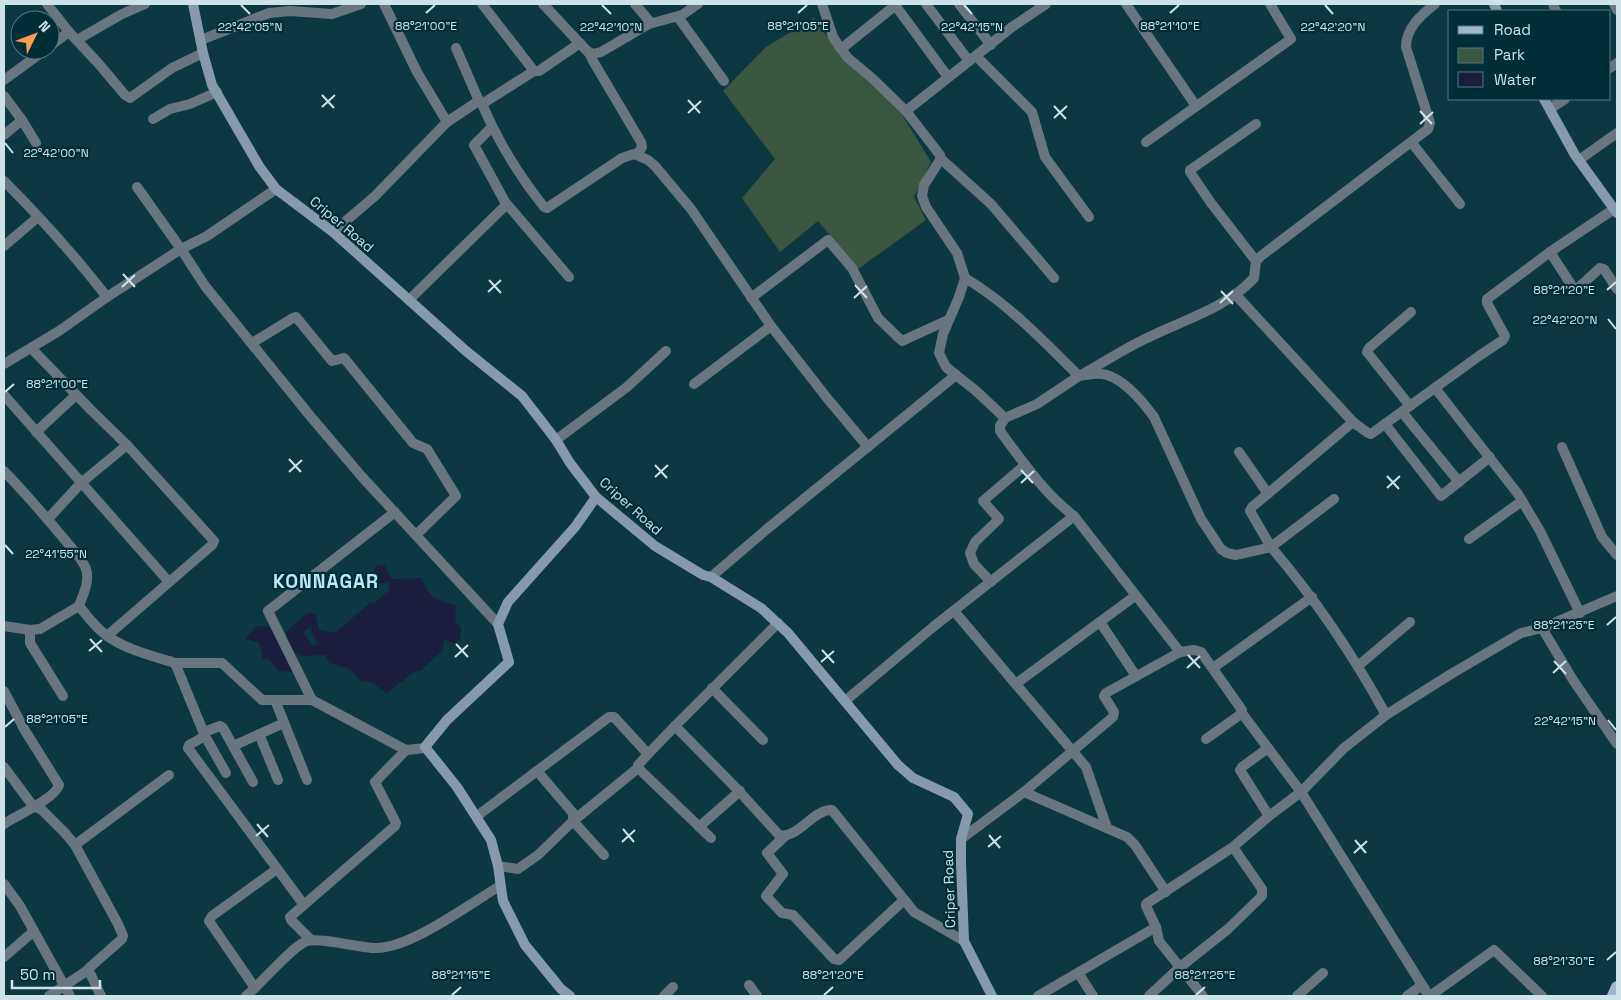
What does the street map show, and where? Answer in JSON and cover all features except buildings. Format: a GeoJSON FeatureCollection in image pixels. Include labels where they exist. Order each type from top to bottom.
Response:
{"type":"FeatureCollection","features":[{"type":"Feature","properties":{"kind":"main road","name":"Criper Road"},"geometry":{"type":"LineString","coordinates":[[193,4],[212,85],[258,166],[276,189],[333,232],[466,352],[522,396],[596,497],[655,546],[703,575],[711,577],[761,608],[778,623],[908,774],[956,799],[968,814],[961,839],[960,864],[964,941],[992,996]]}},
{"type":"Feature","properties":{"kind":"main road"},"geometry":{"type":"LineString","coordinates":[[1545,100],[1579,160],[1616,211]]}},
{"type":"Feature","properties":{"kind":"main road"},"geometry":{"type":"LineString","coordinates":[[570,996],[561,989],[525,945],[503,901],[498,866],[491,840],[477,816],[452,780],[426,748],[426,745],[447,720],[509,662],[498,624],[508,602],[575,527],[596,497]]}},
{"type":"Feature","properties":{"kind":"main road"},"geometry":{"type":"LineString","coordinates":[[1612,996],[1617,987]]}},
{"type":"Feature","properties":{"kind":"street"},"geometry":{"type":"LineString","coordinates":[[47,4],[125,96],[130,98],[172,68],[203,53]]}},
{"type":"Feature","properties":{"kind":"street"},"geometry":{"type":"LineString","coordinates":[[77,40],[122,14],[145,4]]}},
{"type":"Feature","properties":{"kind":"street"},"geometry":{"type":"LineString","coordinates":[[201,40],[269,13],[290,11],[327,14],[337,13],[361,4]]}},
{"type":"Feature","properties":{"kind":"street"},"geometry":{"type":"LineString","coordinates":[[384,4],[417,72],[447,122]]}},
{"type":"Feature","properties":{"kind":"street"},"geometry":{"type":"LineString","coordinates":[[482,4],[534,71]]}},
{"type":"Feature","properties":{"kind":"street"},"geometry":{"type":"LineString","coordinates":[[543,4],[589,52],[641,142],[642,147],[637,155]]}},
{"type":"Feature","properties":{"kind":"street"},"geometry":{"type":"LineString","coordinates":[[635,4],[651,23]]}},
{"type":"Feature","properties":{"kind":"street"},"geometry":{"type":"LineString","coordinates":[[589,52],[593,54],[601,52],[651,23],[678,17],[698,4]]}},
{"type":"Feature","properties":{"kind":"street"},"geometry":{"type":"LineString","coordinates":[[822,4],[833,37],[848,58],[873,78],[906,111],[940,155],[940,158],[991,204],[1054,278]]}},
{"type":"Feature","properties":{"kind":"street"},"geometry":{"type":"LineString","coordinates":[[841,49],[896,4],[948,77]]}},
{"type":"Feature","properties":{"kind":"street"},"geometry":{"type":"LineString","coordinates":[[926,4],[973,58],[1032,112],[1045,157],[1089,217]]}},
{"type":"Feature","properties":{"kind":"street"},"geometry":{"type":"LineString","coordinates":[[960,4],[991,45]]}},
{"type":"Feature","properties":{"kind":"street"},"geometry":{"type":"LineString","coordinates":[[906,111],[948,77],[1046,4]]}},
{"type":"Feature","properties":{"kind":"street"},"geometry":{"type":"LineString","coordinates":[[1126,4],[1196,106]]}},
{"type":"Feature","properties":{"kind":"street"},"geometry":{"type":"LineString","coordinates":[[1146,142],[1291,39],[1270,4]]}},
{"type":"Feature","properties":{"kind":"street"},"geometry":{"type":"LineString","coordinates":[[1256,261],[1428,129],[1430,123],[1406,42],[1412,27],[1435,4]]}},
{"type":"Feature","properties":{"kind":"street"},"geometry":{"type":"LineString","coordinates":[[1614,4],[1617,10]]}},
{"type":"Feature","properties":{"kind":"street"},"geometry":{"type":"LineString","coordinates":[[678,17],[724,81]]}},
{"type":"Feature","properties":{"kind":"street"},"geometry":{"type":"LineString","coordinates":[[60,39],[69,32]]}},
{"type":"Feature","properties":{"kind":"street"},"geometry":{"type":"LineString","coordinates":[[333,232],[375,196],[447,122],[534,71],[539,71],[580,43]]}},
{"type":"Feature","properties":{"kind":"street"},"geometry":{"type":"LineString","coordinates":[[456,48],[492,127],[521,178],[544,207],[547,208],[622,158],[634,154],[655,166],[691,209],[771,326],[868,447]]}},
{"type":"Feature","properties":{"kind":"street"},"geometry":{"type":"LineString","coordinates":[[4,80],[31,60]]}},
{"type":"Feature","properties":{"kind":"street"},"geometry":{"type":"LineString","coordinates":[[153,119],[170,109],[190,104],[216,92]]}},
{"type":"Feature","properties":{"kind":"street"},"geometry":{"type":"LineString","coordinates":[[4,96],[36,143]]}},
{"type":"Feature","properties":{"kind":"street"},"geometry":{"type":"LineString","coordinates":[[1550,109],[1564,100]]}},
{"type":"Feature","properties":{"kind":"street"},"geometry":{"type":"LineString","coordinates":[[4,135],[22,120]]}},
{"type":"Feature","properties":{"kind":"street"},"geometry":{"type":"LineString","coordinates":[[1180,652],[1074,516],[1062,507],[1025,465],[1000,431],[1000,426],[1005,418],[1037,404],[1079,376],[1148,338],[1200,316],[1235,294],[1254,278],[1256,261],[1211,203],[1190,170],[1256,124]]}},
{"type":"Feature","properties":{"kind":"street"},"geometry":{"type":"LineString","coordinates":[[492,127],[474,145],[506,203],[569,277]]}},
{"type":"Feature","properties":{"kind":"street"},"geometry":{"type":"LineString","coordinates":[[1579,160],[1617,133]]}},
{"type":"Feature","properties":{"kind":"street"},"geometry":{"type":"LineString","coordinates":[[1412,143],[1460,204]]}},
{"type":"Feature","properties":{"kind":"street"},"geometry":{"type":"LineString","coordinates":[[940,158],[924,185],[922,196],[926,208],[957,253],[965,278],[943,334],[939,353],[944,364],[1005,418]]}},
{"type":"Feature","properties":{"kind":"street"},"geometry":{"type":"LineString","coordinates":[[4,181],[80,262],[107,296]]}},
{"type":"Feature","properties":{"kind":"street"},"geometry":{"type":"LineString","coordinates":[[137,187],[205,286],[311,418],[498,624]]}},
{"type":"Feature","properties":{"kind":"street"},"geometry":{"type":"LineString","coordinates":[[4,364],[181,249],[207,236],[276,189]]}},
{"type":"Feature","properties":{"kind":"street"},"geometry":{"type":"LineString","coordinates":[[409,300],[506,203]]}},
{"type":"Feature","properties":{"kind":"street"},"geometry":{"type":"LineString","coordinates":[[1235,294],[1353,422],[1370,434],[1503,340],[1505,336],[1487,303],[1487,299],[1550,252],[1616,211]]}},
{"type":"Feature","properties":{"kind":"street"},"geometry":{"type":"LineString","coordinates":[[4,246],[38,216]]}},
{"type":"Feature","properties":{"kind":"street"},"geometry":{"type":"LineString","coordinates":[[751,298],[828,240],[852,268],[878,318],[902,341],[948,320]]}},
{"type":"Feature","properties":{"kind":"street"},"geometry":{"type":"LineString","coordinates":[[1550,252],[1574,289],[1577,289],[1598,269],[1602,268],[1617,289]]}},
{"type":"Feature","properties":{"kind":"street"},"geometry":{"type":"LineString","coordinates":[[965,278],[1001,302],[1033,330],[1079,376]]}},
{"type":"Feature","properties":{"kind":"street"},"geometry":{"type":"LineString","coordinates":[[1411,312],[1369,348],[1367,352],[1459,482]]}},
{"type":"Feature","properties":{"kind":"street"},"geometry":{"type":"LineString","coordinates":[[252,343],[296,317],[332,361],[344,358],[413,442],[427,449],[456,496],[416,535]]}},
{"type":"Feature","properties":{"kind":"street"},"geometry":{"type":"LineString","coordinates":[[694,384],[771,326]]}},
{"type":"Feature","properties":{"kind":"street"},"geometry":{"type":"LineString","coordinates":[[31,348],[127,445],[214,541],[212,546],[107,636]]}},
{"type":"Feature","properties":{"kind":"street"},"geometry":{"type":"LineString","coordinates":[[556,440],[627,387],[666,351]]}},
{"type":"Feature","properties":{"kind":"street"},"geometry":{"type":"LineString","coordinates":[[711,577],[956,375]]}},
{"type":"Feature","properties":{"kind":"street"},"geometry":{"type":"LineString","coordinates":[[1079,376],[1107,375],[1133,392],[1144,403],[1154,417],[1201,519],[1224,552],[1236,555],[1271,548],[1334,499]]}},
{"type":"Feature","properties":{"kind":"street"},"geometry":{"type":"LineString","coordinates":[[1435,388],[1522,501],[1540,531],[1580,613]]}},
{"type":"Feature","properties":{"kind":"street"},"geometry":{"type":"LineString","coordinates":[[36,432],[76,394]]}},
{"type":"Feature","properties":{"kind":"street"},"geometry":{"type":"LineString","coordinates":[[4,395],[169,582]]}},
{"type":"Feature","properties":{"kind":"street"},"geometry":{"type":"LineString","coordinates":[[1353,422],[1251,508],[1250,511],[1271,548],[1312,597],[1359,665],[1386,714]]}},
{"type":"Feature","properties":{"kind":"street"},"geometry":{"type":"LineString","coordinates":[[1386,424],[1441,496],[1490,457]]}},
{"type":"Feature","properties":{"kind":"street"},"geometry":{"type":"LineString","coordinates":[[48,519],[81,484],[127,445]]}},
{"type":"Feature","properties":{"kind":"street"},"geometry":{"type":"LineString","coordinates":[[1562,447],[1603,540],[1617,555]]}},
{"type":"Feature","properties":{"kind":"street"},"geometry":{"type":"LineString","coordinates":[[1239,452],[1268,494]]}},
{"type":"Feature","properties":{"kind":"street"},"geometry":{"type":"LineString","coordinates":[[991,582],[974,564],[970,553],[975,542],[999,519],[983,501],[1025,465]]}},
{"type":"Feature","properties":{"kind":"street"},"geometry":{"type":"LineString","coordinates":[[4,471],[48,519],[80,558],[86,569],[86,586],[79,606],[40,629],[30,630],[4,626]]}},
{"type":"Feature","properties":{"kind":"street"},"geometry":{"type":"LineString","coordinates":[[1469,539],[1522,501]]}},
{"type":"Feature","properties":{"kind":"street"},"geometry":{"type":"LineString","coordinates":[[312,700],[268,611],[395,512]]}},
{"type":"Feature","properties":{"kind":"street"},"geometry":{"type":"LineString","coordinates":[[845,701],[954,611],[1074,516]]}},
{"type":"Feature","properties":{"kind":"street"},"geometry":{"type":"LineString","coordinates":[[1017,683],[1135,596]]}},
{"type":"Feature","properties":{"kind":"street"},"geometry":{"type":"LineString","coordinates":[[1203,996],[1159,941],[1156,927],[1146,905],[1233,847],[1301,792],[1344,748],[1386,714],[1521,633],[1542,628],[1617,596]]}},
{"type":"Feature","properties":{"kind":"street"},"geometry":{"type":"LineString","coordinates":[[1213,668],[1312,597]]}},
{"type":"Feature","properties":{"kind":"street"},"geometry":{"type":"LineString","coordinates":[[79,606],[107,636],[138,651],[175,662],[222,663],[260,698],[266,701],[312,700],[406,750],[426,748]]}},
{"type":"Feature","properties":{"kind":"street"},"geometry":{"type":"LineString","coordinates":[[954,611],[1017,683],[1088,771],[1107,828]]}},
{"type":"Feature","properties":{"kind":"street"},"geometry":{"type":"LineString","coordinates":[[1100,622],[1136,676]]}},
{"type":"Feature","properties":{"kind":"street"},"geometry":{"type":"LineString","coordinates":[[1359,665],[1410,622]]}},
{"type":"Feature","properties":{"kind":"street"},"geometry":{"type":"LineString","coordinates":[[498,866],[518,869],[538,855],[573,821],[638,768],[638,765],[675,726],[778,623]]}},
{"type":"Feature","properties":{"kind":"street"},"geometry":{"type":"LineString","coordinates":[[1542,628],[1573,680],[1613,730],[1617,744]]}},
{"type":"Feature","properties":{"kind":"street"},"geometry":{"type":"LineString","coordinates":[[30,630],[30,643],[63,696]]}},
{"type":"Feature","properties":{"kind":"street"},"geometry":{"type":"LineString","coordinates":[[961,839],[1024,792],[1114,715],[1104,696],[1105,694],[1180,652],[1199,651],[1242,710],[1241,712],[1301,792],[1430,996],[1494,950],[1542,996]]}},
{"type":"Feature","properties":{"kind":"street"},"geometry":{"type":"LineString","coordinates":[[175,662],[205,734],[226,772]]}},
{"type":"Feature","properties":{"kind":"street"},"geometry":{"type":"LineString","coordinates":[[712,688],[763,740]]}},
{"type":"Feature","properties":{"kind":"street"},"geometry":{"type":"LineString","coordinates":[[4,691],[24,729],[59,785],[56,791],[4,824]]}},
{"type":"Feature","properties":{"kind":"street"},"geometry":{"type":"LineString","coordinates":[[275,700],[307,780]]}},
{"type":"Feature","properties":{"kind":"street"},"geometry":{"type":"LineString","coordinates":[[1206,739],[1241,712]]}},
{"type":"Feature","properties":{"kind":"street"},"geometry":{"type":"LineString","coordinates":[[477,816],[611,716],[648,754]]}},
{"type":"Feature","properties":{"kind":"street"},"geometry":{"type":"LineString","coordinates":[[233,746],[284,723]]}},
{"type":"Feature","properties":{"kind":"street"},"geometry":{"type":"LineString","coordinates":[[675,726],[779,835],[784,836]]}},
{"type":"Feature","properties":{"kind":"street"},"geometry":{"type":"LineString","coordinates":[[253,782],[221,727],[205,734],[189,745],[188,748],[304,905]]}},
{"type":"Feature","properties":{"kind":"street"},"geometry":{"type":"LineString","coordinates":[[259,734],[278,780]]}},
{"type":"Feature","properties":{"kind":"street"},"geometry":{"type":"LineString","coordinates":[[1268,748],[1240,770],[1269,816]]}},
{"type":"Feature","properties":{"kind":"street"},"geometry":{"type":"LineString","coordinates":[[310,940],[290,918],[395,826],[396,823],[376,782],[406,750]]}},
{"type":"Feature","properties":{"kind":"street"},"geometry":{"type":"LineString","coordinates":[[4,767],[33,806],[42,810],[75,845],[123,936],[88,970],[49,996]]}},
{"type":"Feature","properties":{"kind":"street"},"geometry":{"type":"LineString","coordinates":[[638,768],[711,838]]}},
{"type":"Feature","properties":{"kind":"street"},"geometry":{"type":"LineString","coordinates":[[537,771],[573,813],[573,821],[604,855]]}},
{"type":"Feature","properties":{"kind":"street"},"geometry":{"type":"LineString","coordinates":[[75,845],[169,775]]}},
{"type":"Feature","properties":{"kind":"street"},"geometry":{"type":"LineString","coordinates":[[699,827],[740,792]]}},
{"type":"Feature","properties":{"kind":"street"},"geometry":{"type":"LineString","coordinates":[[1024,792],[1127,837],[1135,845],[1166,892]]}},
{"type":"Feature","properties":{"kind":"street"},"geometry":{"type":"LineString","coordinates":[[904,900],[839,960],[834,959],[793,915],[782,913],[766,896],[783,874],[768,853],[784,836],[822,812],[832,810],[917,915],[964,941]]}},
{"type":"Feature","properties":{"kind":"street"},"geometry":{"type":"LineString","coordinates":[[1149,996],[1179,968],[1228,929],[1262,896],[1262,888],[1233,847]]}},
{"type":"Feature","properties":{"kind":"street"},"geometry":{"type":"LineString","coordinates":[[255,988],[209,921],[212,916],[277,869]]}},
{"type":"Feature","properties":{"kind":"street"},"geometry":{"type":"LineString","coordinates":[[4,884],[20,906],[70,996]]}},
{"type":"Feature","properties":{"kind":"street"},"geometry":{"type":"LineString","coordinates":[[246,996],[297,946],[310,940],[376,948],[398,944],[428,930],[500,886]]}},
{"type":"Feature","properties":{"kind":"street"},"geometry":{"type":"LineString","coordinates":[[1038,996],[1079,974],[1156,927]]}},
{"type":"Feature","properties":{"kind":"street"},"geometry":{"type":"LineString","coordinates":[[4,957],[34,931]]}},
{"type":"Feature","properties":{"kind":"street"},"geometry":{"type":"LineString","coordinates":[[88,970],[101,996]]}},
{"type":"Feature","properties":{"kind":"street"},"geometry":{"type":"LineString","coordinates":[[1297,996],[1323,973]]}},
{"type":"Feature","properties":{"kind":"street"},"geometry":{"type":"LineString","coordinates":[[1079,974],[1093,996]]}},
{"type":"Feature","properties":{"kind":"street"},"geometry":{"type":"LineString","coordinates":[[749,985],[757,996]]}},
{"type":"Feature","properties":{"kind":"street"},"geometry":{"type":"LineString","coordinates":[[1406,996],[1422,985]]}},
{"type":"Feature","properties":{"kind":"street"},"geometry":{"type":"LineString","coordinates":[[664,996],[673,987]]}},
{"type":"Feature","properties":{"kind":"green space"},"geometry":{"type":"Polygon","coordinates":[[[814,18],[845,62],[895,103],[931,162],[914,197],[926,220],[858,269],[818,221],[780,252],[742,198],[775,159],[723,91],[766,47],[814,18]]]}},
{"type":"Feature","properties":{"kind":"water"},"geometry":{"type":"Polygon","coordinates":[[[377,565],[385,566],[392,579],[422,578],[427,590],[434,598],[456,605],[455,621],[461,627],[460,640],[454,643],[444,640],[443,650],[420,671],[415,671],[387,693],[371,682],[360,681],[350,669],[329,663],[326,655],[302,656],[297,653],[293,672],[279,671],[269,660],[263,659],[259,643],[246,639],[257,626],[271,627],[286,642],[287,631],[307,613],[315,613],[319,630],[335,633],[370,603],[375,603],[389,590],[389,582],[376,584],[371,578],[377,565]],[[311,627],[303,632],[313,646],[318,643],[311,632],[311,627]]]}},
{"type":"Feature","properties":{"kind":"district","name":"KONNAGAR"},"geometry":{"type":"Point","coordinates":[326,581]}}]}
